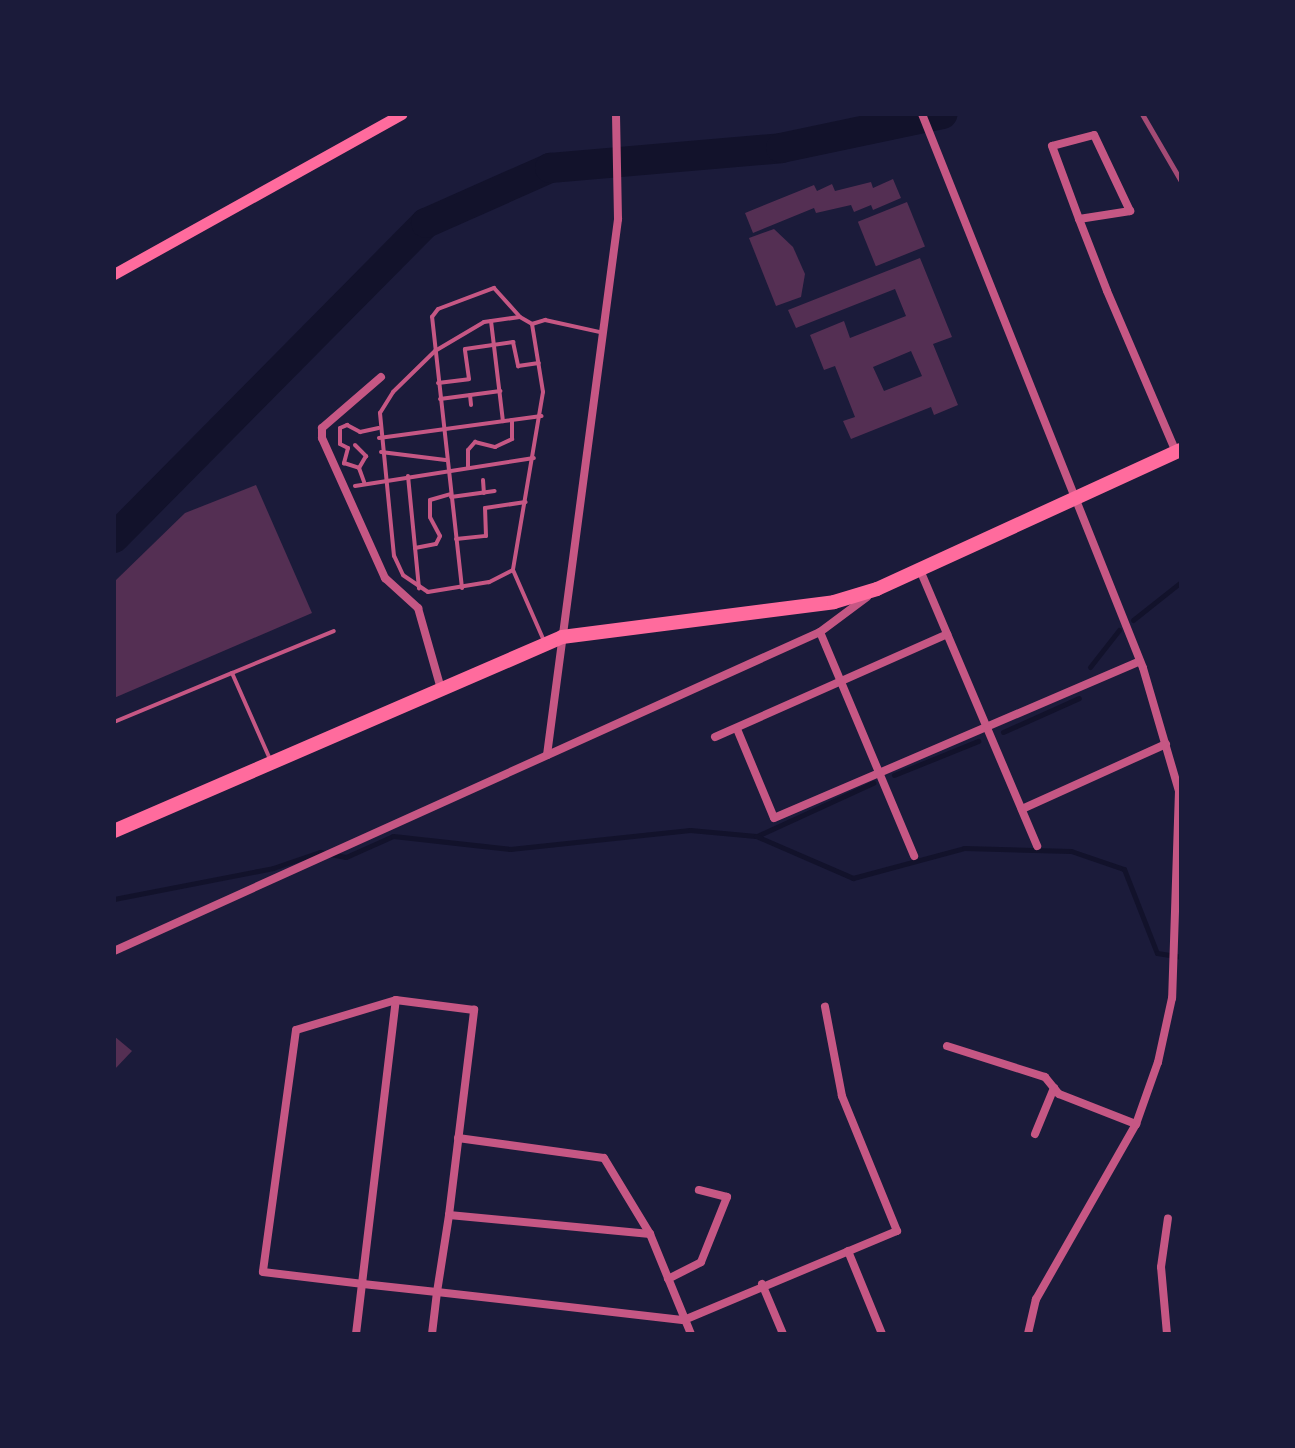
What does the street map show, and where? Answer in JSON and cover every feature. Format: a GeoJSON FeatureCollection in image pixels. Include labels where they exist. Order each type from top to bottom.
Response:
{"type":"FeatureCollection","features":[{"type":"Feature","properties":{"kind":"highway"},"geometry":{"type":"LineString","coordinates":[[114,831],[545,643],[562,637],[834,602],[877,589],[1179,451]]}},
{"type":"Feature","properties":{"kind":"main road"},"geometry":{"type":"LineString","coordinates":[[114,274],[401,114]]}},
{"type":"Feature","properties":{"kind":"street"},"geometry":{"type":"LineString","coordinates":[[547,755],[618,219],[616,114]]}},
{"type":"Feature","properties":{"kind":"street"},"geometry":{"type":"LineString","coordinates":[[922,114],[1140,661],[1179,791],[1175,967],[1158,1062],[1136,1124],[1056,1256],[1036,1299],[1028,1334]]}},
{"type":"Feature","properties":{"kind":"street"},"geometry":{"type":"LineString","coordinates":[[1079,219],[1130,211],[1094,135],[1052,146],[1079,219],[1179,451]]}},
{"type":"Feature","properties":{"kind":"street"},"geometry":{"type":"LineString","coordinates":[[381,377],[322,428],[322,438],[385,578],[418,608],[441,689]]}},
{"type":"Feature","properties":{"kind":"street"},"geometry":{"type":"LineString","coordinates":[[920,570],[1037,846]]}},
{"type":"Feature","properties":{"kind":"street"},"geometry":{"type":"LineString","coordinates":[[114,951],[820,632],[877,589]]}},
{"type":"Feature","properties":{"kind":"street"},"geometry":{"type":"LineString","coordinates":[[820,632],[914,856]]}},
{"type":"Feature","properties":{"kind":"street"},"geometry":{"type":"LineString","coordinates":[[715,737],[947,634]]}},
{"type":"Feature","properties":{"kind":"street"},"geometry":{"type":"LineString","coordinates":[[737,729],[774,818],[1140,661]]}},
{"type":"Feature","properties":{"kind":"street"},"geometry":{"type":"LineString","coordinates":[[1022,809],[1166,744]]}},
{"type":"Feature","properties":{"kind":"street"},"geometry":{"type":"LineString","coordinates":[[356,1334],[396,1000]]}},
{"type":"Feature","properties":{"kind":"street"},"geometry":{"type":"LineString","coordinates":[[432,1334],[437,1292],[449,1215],[474,1010],[396,1000],[296,1030],[263,1272],[363,1284],[437,1292],[684,1320],[762,1284],[897,1231],[842,1096],[825,1007]]}},
{"type":"Feature","properties":{"kind":"street"},"geometry":{"type":"LineString","coordinates":[[947,1046],[1045,1077],[1054,1088],[1136,1124]]}},
{"type":"Feature","properties":{"kind":"street"},"geometry":{"type":"LineString","coordinates":[[1035,1134],[1054,1088]]}},
{"type":"Feature","properties":{"kind":"street"},"geometry":{"type":"LineString","coordinates":[[458,1138],[604,1158],[650,1234],[691,1334]]}},
{"type":"Feature","properties":{"kind":"street"},"geometry":{"type":"LineString","coordinates":[[668,1279],[701,1262],[727,1197],[699,1190]]}},
{"type":"Feature","properties":{"kind":"street"},"geometry":{"type":"LineString","coordinates":[[449,1215],[650,1234]]}},
{"type":"Feature","properties":{"kind":"street"},"geometry":{"type":"LineString","coordinates":[[1167,1334],[1161,1267],[1168,1218]]}},
{"type":"Feature","properties":{"kind":"street"},"geometry":{"type":"LineString","coordinates":[[848,1251],[882,1334]]}},
{"type":"Feature","properties":{"kind":"street"},"geometry":{"type":"LineString","coordinates":[[762,1284],[783,1334]]}},
{"type":"Feature","properties":{"kind":"lane"},"geometry":{"type":"LineString","coordinates":[[462,588],[432,317],[438,309],[494,288],[520,317],[532,324],[545,320],[604,333]]}},
{"type":"Feature","properties":{"kind":"lane"},"geometry":{"type":"LineString","coordinates":[[513,570],[462,588],[419,588],[403,575],[394,556],[379,428],[380,413],[393,392],[435,351],[491,321],[520,317]]}},
{"type":"Feature","properties":{"kind":"lane"},"geometry":{"type":"LineString","coordinates":[[491,321],[503,421]]}},
{"type":"Feature","properties":{"kind":"lane"},"geometry":{"type":"LineString","coordinates":[[532,324],[539,363],[542,416],[513,570],[545,643]]}},
{"type":"Feature","properties":{"kind":"lane"},"geometry":{"type":"LineString","coordinates":[[438,383],[469,379],[465,349],[513,342],[518,366],[539,363]]}},
{"type":"Feature","properties":{"kind":"lane"},"geometry":{"type":"LineString","coordinates":[[440,399],[500,391]]}},
{"type":"Feature","properties":{"kind":"lane"},"geometry":{"type":"LineString","coordinates":[[470,395],[471,405]]}},
{"type":"Feature","properties":{"kind":"lane"},"geometry":{"type":"LineString","coordinates":[[379,438],[542,416]]}},
{"type":"Feature","properties":{"kind":"lane"},"geometry":{"type":"LineString","coordinates":[[468,468],[468,450],[475,442],[495,447],[512,439],[512,420]]}},
{"type":"Feature","properties":{"kind":"lane"},"geometry":{"type":"LineString","coordinates":[[360,432],[355,445],[348,448],[340,444],[340,428],[347,425],[360,432],[379,428]]}},
{"type":"Feature","properties":{"kind":"lane"},"geometry":{"type":"LineString","coordinates":[[355,445],[366,456],[359,468],[364,482]]}},
{"type":"Feature","properties":{"kind":"lane"},"geometry":{"type":"LineString","coordinates":[[348,448],[344,463],[359,468]]}},
{"type":"Feature","properties":{"kind":"lane"},"geometry":{"type":"LineString","coordinates":[[381,452],[447,460]]}},
{"type":"Feature","properties":{"kind":"lane"},"geometry":{"type":"LineString","coordinates":[[355,486],[364,482],[534,458]]}},
{"type":"Feature","properties":{"kind":"lane"},"geometry":{"type":"LineString","coordinates":[[408,476],[419,588]]}},
{"type":"Feature","properties":{"kind":"lane"},"geometry":{"type":"LineString","coordinates":[[483,480],[484,493]]}},
{"type":"Feature","properties":{"kind":"lane"},"geometry":{"type":"LineString","coordinates":[[415,548],[436,544],[440,536],[430,517],[430,500],[495,491]]}},
{"type":"Feature","properties":{"kind":"lane"},"geometry":{"type":"LineString","coordinates":[[456,539],[486,536],[485,508],[526,502]]}},
{"type":"Feature","properties":{"kind":"lane"},"geometry":{"type":"LineString","coordinates":[[114,722],[334,631]]}},
{"type":"Feature","properties":{"kind":"lane"},"geometry":{"type":"LineString","coordinates":[[232,673],[272,762]]}},
{"type":"Feature","properties":{"kind":"building"},"geometry":{"type":"Polygon","coordinates":[[[893,179],[901,198],[873,210],[871,205],[854,212],[851,205],[816,213],[814,208],[753,233],[745,213],[814,185],[817,191],[832,184],[835,191],[871,182],[873,188],[893,179]]]}},
{"type":"Feature","properties":{"kind":"building"},"geometry":{"type":"Polygon","coordinates":[[[907,202],[925,247],[876,266],[858,222],[907,202]]]}},
{"type":"Feature","properties":{"kind":"building"},"geometry":{"type":"Polygon","coordinates":[[[774,229],[793,247],[805,274],[801,297],[776,306],[749,238],[774,229]]]}},
{"type":"Feature","properties":{"kind":"building"},"geometry":{"type":"Polygon","coordinates":[[[920,258],[952,337],[933,344],[958,405],[934,415],[931,407],[851,439],[843,421],[855,417],[835,366],[824,370],[810,335],[844,321],[850,338],[906,316],[895,289],[796,328],[788,310],[920,258]],[[911,351],[873,367],[884,391],[922,376],[911,351]]]}},
{"type":"Feature","properties":{"kind":"building"},"geometry":{"type":"Polygon","coordinates":[[[256,485],[312,613],[114,698],[114,582],[185,513],[256,485]]]}},
{"type":"Feature","properties":{"kind":"building"},"geometry":{"type":"Polygon","coordinates":[[[114,1036],[132,1051],[114,1070],[114,1036]]]}},
{"type":"Feature","properties":{"kind":"waterway"},"geometry":{"type":"LineString","coordinates":[[114,538],[426,223],[550,168],[781,148],[942,114]]}},
{"type":"Feature","properties":{"kind":"waterway"},"geometry":{"type":"LineString","coordinates":[[1133,620],[1181,582]]}},
{"type":"Feature","properties":{"kind":"waterway"},"geometry":{"type":"LineString","coordinates":[[1090,667],[1119,630]]}},
{"type":"Feature","properties":{"kind":"waterway"},"geometry":{"type":"LineString","coordinates":[[1003,732],[1079,698]]}},
{"type":"Feature","properties":{"kind":"waterway"},"geometry":{"type":"LineString","coordinates":[[894,775],[978,741]]}},
{"type":"Feature","properties":{"kind":"waterway"},"geometry":{"type":"LineString","coordinates":[[757,836],[873,783]]}},
{"type":"Feature","properties":{"kind":"waterway"},"geometry":{"type":"LineString","coordinates":[[114,899],[273,868],[320,852],[346,857],[393,836],[510,849],[690,830],[756,836],[853,878],[964,848],[1071,851],[1124,869],[1157,953],[1181,957]]}},
{"type":"Feature","properties":{"kind":"railway"},"geometry":{"type":"LineString","coordinates":[[1142,114],[1181,181]]}}]}
